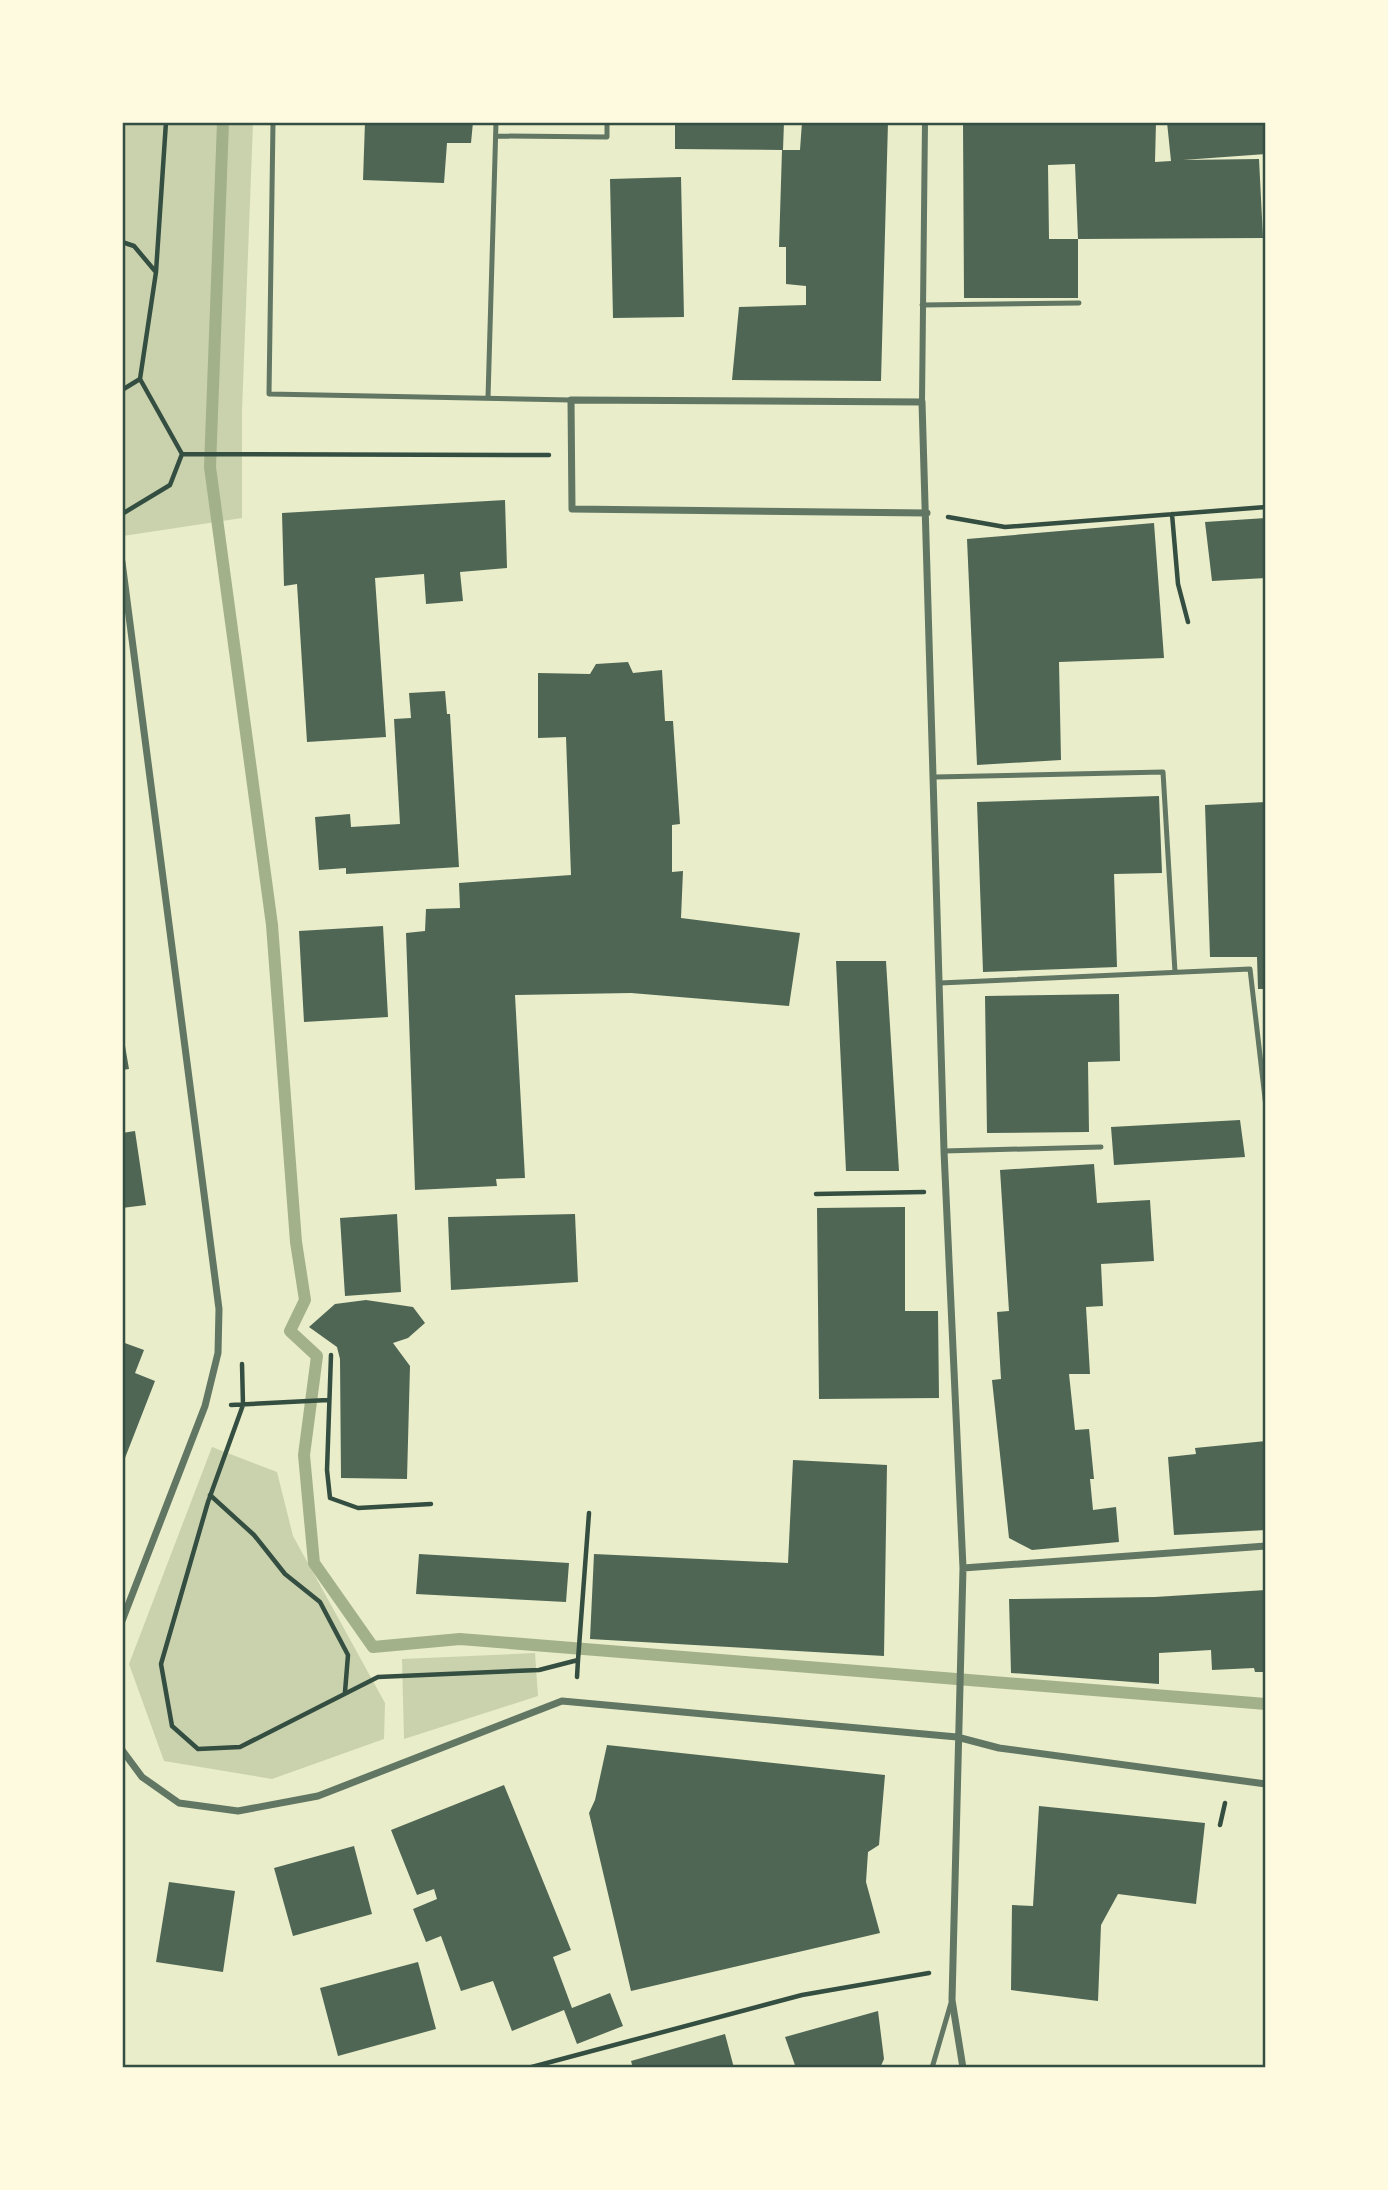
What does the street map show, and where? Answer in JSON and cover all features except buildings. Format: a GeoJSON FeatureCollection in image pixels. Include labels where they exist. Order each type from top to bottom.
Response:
{"type":"FeatureCollection","features":[{"type":"Feature","properties":{"kind":"street"},"geometry":{"type":"LineString","coordinates":[[925,122],[922,402],[944,1151],[963,1568],[952,2000],[963,2067]]}},
{"type":"Feature","properties":{"kind":"street"},"geometry":{"type":"LineString","coordinates":[[922,402],[571,400],[572,509],[927,513]]}},
{"type":"Feature","properties":{"kind":"street"},"geometry":{"type":"LineString","coordinates":[[122,562],[219,1308],[218,1353],[205,1406],[122,1621]]}},
{"type":"Feature","properties":{"kind":"street"},"geometry":{"type":"LineString","coordinates":[[963,1568],[1265,1546]]}},
{"type":"Feature","properties":{"kind":"street"},"geometry":{"type":"LineString","coordinates":[[122,1751],[142,1777],[179,1803],[238,1811],[318,1796],[562,1701],[957,1737],[999,1748],[1265,1784]]}},
{"type":"Feature","properties":{"kind":"lane"},"geometry":{"type":"LineString","coordinates":[[273,122],[269,394],[571,400]]}},
{"type":"Feature","properties":{"kind":"lane"},"geometry":{"type":"LineString","coordinates":[[488,398],[496,122]]}},
{"type":"Feature","properties":{"kind":"lane"},"geometry":{"type":"LineString","coordinates":[[496,136],[607,136],[607,122]]}},
{"type":"Feature","properties":{"kind":"lane"},"geometry":{"type":"LineString","coordinates":[[922,305],[1079,303]]}},
{"type":"Feature","properties":{"kind":"lane"},"geometry":{"type":"LineString","coordinates":[[935,777],[1163,772],[1175,972]]}},
{"type":"Feature","properties":{"kind":"lane"},"geometry":{"type":"LineString","coordinates":[[940,983],[1250,969],[1265,1107]]}},
{"type":"Feature","properties":{"kind":"lane"},"geometry":{"type":"LineString","coordinates":[[944,1151],[1101,1147]]}},
{"type":"Feature","properties":{"kind":"lane"},"geometry":{"type":"LineString","coordinates":[[932,2067],[952,2000]]}},
{"type":"Feature","properties":{"kind":"path"},"geometry":{"type":"LineString","coordinates":[[166,122],[156,272],[140,379],[182,454]]}},
{"type":"Feature","properties":{"kind":"path"},"geometry":{"type":"LineString","coordinates":[[122,242],[135,246],[156,272]]}},
{"type":"Feature","properties":{"kind":"path"},"geometry":{"type":"LineString","coordinates":[[122,390],[140,379]]}},
{"type":"Feature","properties":{"kind":"path"},"geometry":{"type":"LineString","coordinates":[[182,454],[571,455]]}},
{"type":"Feature","properties":{"kind":"path"},"geometry":{"type":"LineString","coordinates":[[122,514],[170,485],[182,454]]}},
{"type":"Feature","properties":{"kind":"path"},"geometry":{"type":"LineString","coordinates":[[927,513],[1005,527],[1265,507]]}},
{"type":"Feature","properties":{"kind":"path"},"geometry":{"type":"LineString","coordinates":[[1172,514],[1178,584],[1188,622]]}},
{"type":"Feature","properties":{"kind":"path"},"geometry":{"type":"LineString","coordinates":[[816,1194],[946,1192]]}},
{"type":"Feature","properties":{"kind":"path"},"geometry":{"type":"LineString","coordinates":[[331,1355],[327,1470],[330,1498],[358,1508],[432,1503]]}},
{"type":"Feature","properties":{"kind":"path"},"geometry":{"type":"LineString","coordinates":[[233,1405],[328,1400]]}},
{"type":"Feature","properties":{"kind":"path"},"geometry":{"type":"LineString","coordinates":[[243,1405],[210,1495],[161,1664],[172,1726],[198,1749],[240,1747],[378,1677],[539,1670],[578,1658]]}},
{"type":"Feature","properties":{"kind":"path"},"geometry":{"type":"LineString","coordinates":[[210,1495],[254,1535],[285,1574],[320,1602],[348,1655],[345,1692]]}},
{"type":"Feature","properties":{"kind":"path"},"geometry":{"type":"LineString","coordinates":[[578,1671],[589,1513]]}},
{"type":"Feature","properties":{"kind":"path"},"geometry":{"type":"LineString","coordinates":[[528,2067],[802,1995],[953,1968]]}},
{"type":"Feature","properties":{"kind":"green space"},"geometry":{"type":"Polygon","coordinates":[[[123,123],[253,123],[242,411],[242,518],[123,536],[123,123]]]}},
{"type":"Feature","properties":{"kind":"green space"},"geometry":{"type":"Polygon","coordinates":[[[212,1447],[277,1472],[293,1536],[385,1703],[384,1739],[272,1779],[164,1761],[129,1664],[212,1447]]]}},
{"type":"Feature","properties":{"kind":"green space"},"geometry":{"type":"Polygon","coordinates":[[[535,1653],[538,1696],[404,1739],[402,1659],[535,1653]]]}},
{"type":"Feature","properties":{"kind":"waterway"},"geometry":{"type":"LineString","coordinates":[[223,122],[210,467],[272,925],[296,1242],[305,1300],[290,1331],[317,1356],[304,1455],[314,1563],[373,1647],[460,1639],[1266,1704]]}}]}
